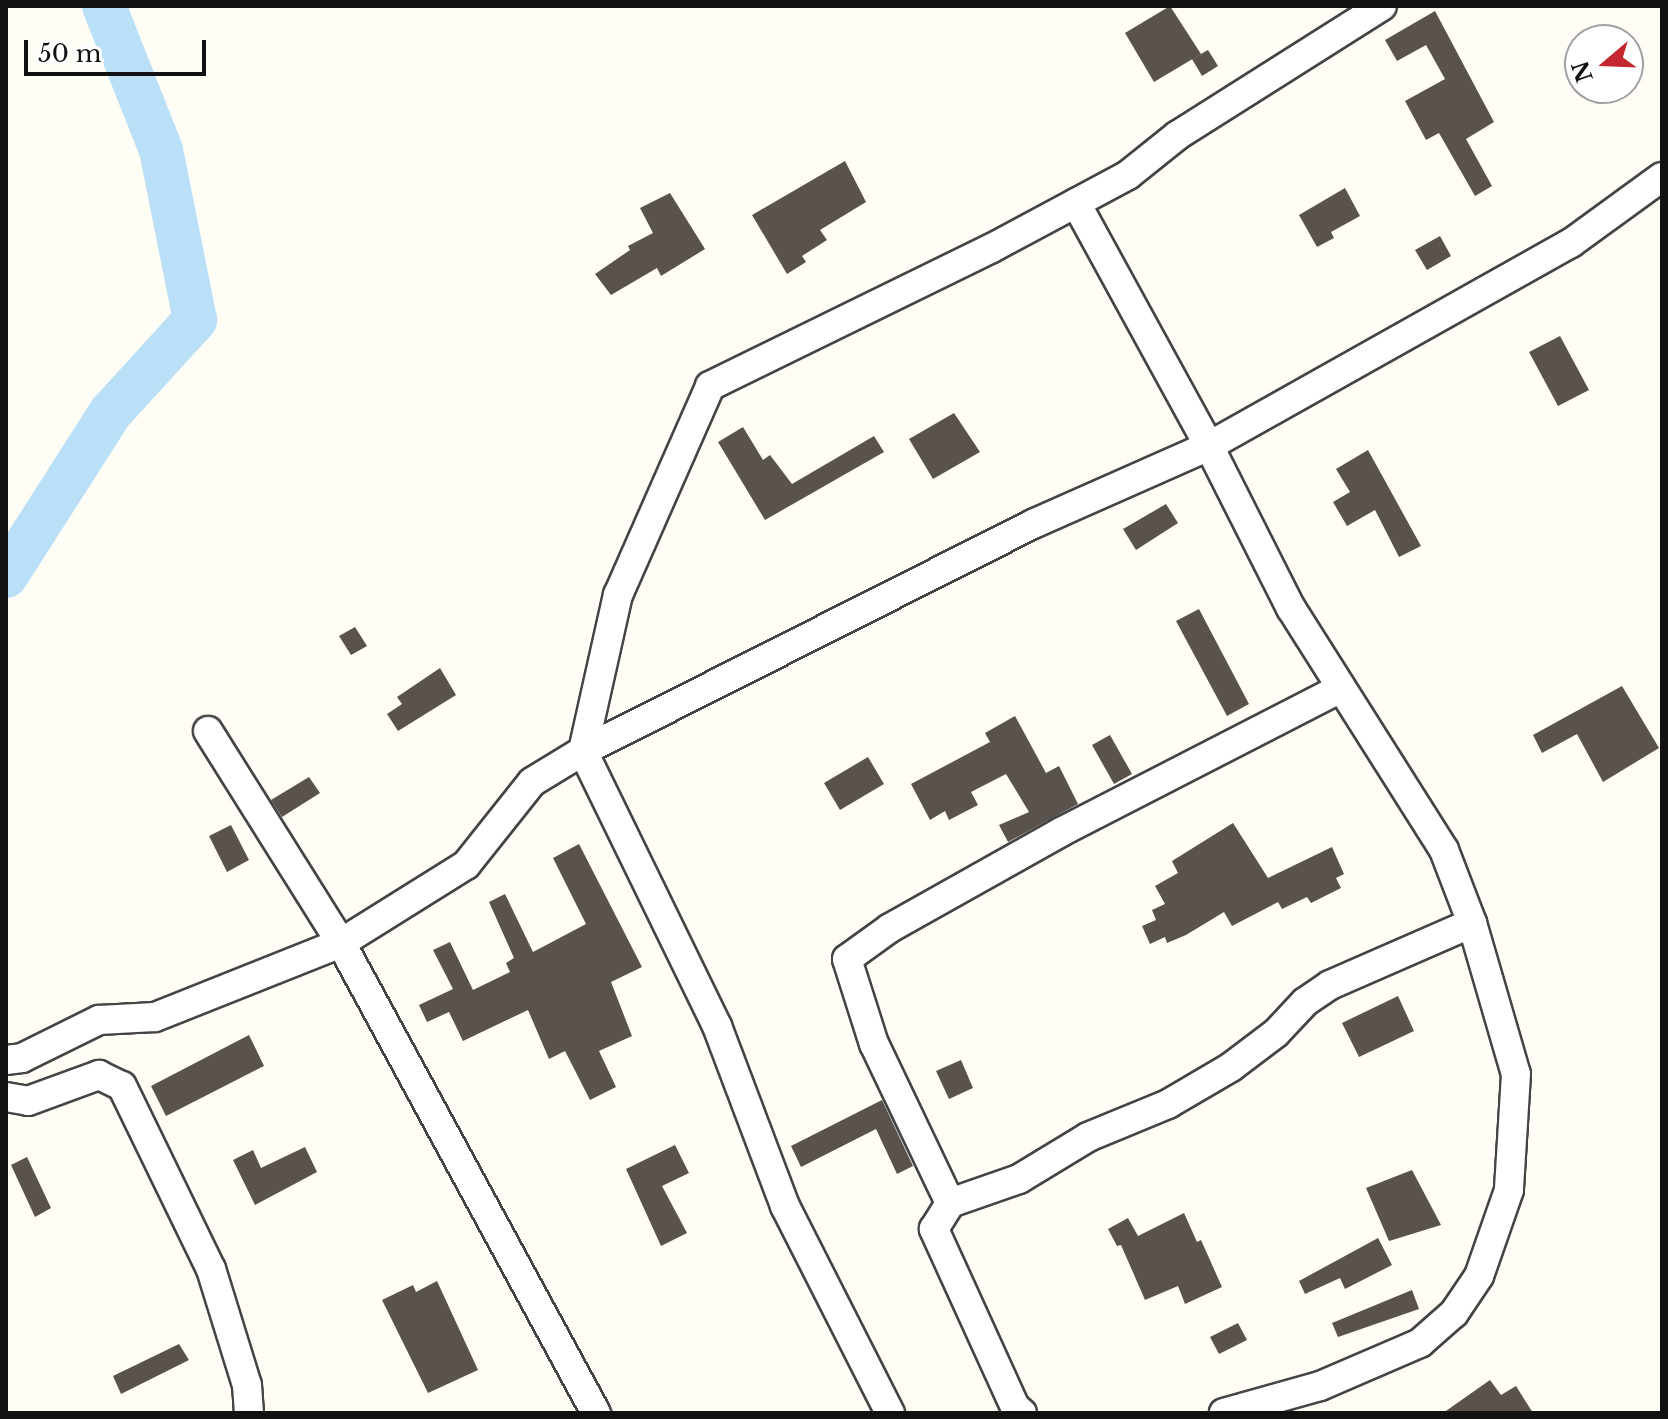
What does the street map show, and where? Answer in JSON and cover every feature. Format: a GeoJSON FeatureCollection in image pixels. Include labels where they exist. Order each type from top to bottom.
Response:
{"type":"FeatureCollection","features":[{"type":"Feature","properties":{"kind":"street"},"geometry":{"type":"LineString","coordinates":[[890,1413],[785,1206],[717,1026],[583,751],[618,595],[710,386],[990,249],[1128,175],[1178,135],[1382,6]]}},
{"type":"Feature","properties":{"kind":"street"},"geometry":{"type":"LineString","coordinates":[[6,1060],[22,1058],[99,1020],[155,1017],[341,943],[466,865],[532,782],[583,751],[1033,524],[1209,446],[1571,243],[1662,177]]}},
{"type":"Feature","properties":{"kind":"street"},"geometry":{"type":"LineString","coordinates":[[1076,203],[1209,446],[1291,608],[1444,850],[1472,923],[1516,1074],[1509,1190],[1479,1276],[1454,1313],[1420,1343],[1320,1386],[1224,1413]]}},
{"type":"Feature","properties":{"kind":"street"},"geometry":{"type":"LineString","coordinates":[[950,1203],[874,1044],[847,959],[890,928],[1061,832],[1341,688]]}},
{"type":"Feature","properties":{"kind":"street"},"geometry":{"type":"LineString","coordinates":[[208,731],[341,943],[596,1413]]}},
{"type":"Feature","properties":{"kind":"street"},"geometry":{"type":"LineString","coordinates":[[1022,1413],[1015,1407],[934,1229],[950,1203],[1019,1179],[1088,1137],[1168,1104],[1231,1067],[1330,985],[1472,923]]}},
{"type":"Feature","properties":{"kind":"street"},"geometry":{"type":"LineString","coordinates":[[6,1097],[28,1101],[99,1075],[122,1086],[211,1269],[247,1385],[249,1413]]}},
{"type":"Feature","properties":{"kind":"building"},"geometry":{"type":"Polygon","coordinates":[[[1170,6],[1201,54],[1154,82],[1125,33],[1170,6]]]}},
{"type":"Feature","properties":{"kind":"building"},"geometry":{"type":"Polygon","coordinates":[[[1435,11],[1494,122],[1466,139],[1492,186],[1475,196],[1439,133],[1426,140],[1405,101],[1445,79],[1426,45],[1397,61],[1385,40],[1435,11]]]}},
{"type":"Feature","properties":{"kind":"building"},"geometry":{"type":"Polygon","coordinates":[[[1208,50],[1218,66],[1202,76],[1192,59],[1208,50]]]}},
{"type":"Feature","properties":{"kind":"building"},"geometry":{"type":"Polygon","coordinates":[[[845,161],[866,202],[820,230],[827,240],[802,256],[806,262],[787,274],[752,215],[845,161]]]}},
{"type":"Feature","properties":{"kind":"building"},"geometry":{"type":"Polygon","coordinates":[[[1345,188],[1360,216],[1331,232],[1334,238],[1317,247],[1299,215],[1345,188]]]}},
{"type":"Feature","properties":{"kind":"building"},"geometry":{"type":"Polygon","coordinates":[[[670,193],[705,249],[661,276],[657,268],[611,295],[595,274],[630,250],[628,246],[653,233],[640,208],[670,193]]]}},
{"type":"Feature","properties":{"kind":"building"},"geometry":{"type":"Polygon","coordinates":[[[1440,236],[1451,256],[1427,270],[1415,250],[1440,236]]]}},
{"type":"Feature","properties":{"kind":"building"},"geometry":{"type":"Polygon","coordinates":[[[1560,336],[1589,390],[1558,406],[1529,352],[1560,336]]]}},
{"type":"Feature","properties":{"kind":"building"},"geometry":{"type":"Polygon","coordinates":[[[954,413],[980,452],[933,479],[909,439],[954,413]]]}},
{"type":"Feature","properties":{"kind":"building"},"geometry":{"type":"Polygon","coordinates":[[[743,427],[763,460],[770,455],[792,484],[874,436],[884,452],[765,520],[718,442],[743,427]]]}},
{"type":"Feature","properties":{"kind":"building"},"geometry":{"type":"Polygon","coordinates":[[[1368,450],[1421,546],[1399,557],[1375,510],[1347,526],[1333,502],[1350,492],[1336,469],[1368,450]]]}},
{"type":"Feature","properties":{"kind":"building"},"geometry":{"type":"Polygon","coordinates":[[[1166,504],[1178,523],[1136,550],[1123,529],[1166,504]]]}},
{"type":"Feature","properties":{"kind":"building"},"geometry":{"type":"Polygon","coordinates":[[[1199,609],[1249,704],[1227,716],[1176,621],[1199,609]]]}},
{"type":"Feature","properties":{"kind":"building"},"geometry":{"type":"Polygon","coordinates":[[[355,627],[367,646],[351,655],[339,636],[355,627]]]}},
{"type":"Feature","properties":{"kind":"building"},"geometry":{"type":"Polygon","coordinates":[[[440,668],[456,695],[398,731],[387,714],[402,704],[397,697],[440,668]]]}},
{"type":"Feature","properties":{"kind":"building"},"geometry":{"type":"Polygon","coordinates":[[[1622,686],[1659,748],[1603,782],[1577,734],[1542,753],[1533,735],[1622,686]]]}},
{"type":"Feature","properties":{"kind":"building"},"geometry":{"type":"Polygon","coordinates":[[[1015,716],[1046,773],[1059,766],[1078,804],[1008,842],[999,825],[1029,812],[1006,774],[971,792],[978,805],[949,820],[945,811],[930,820],[911,784],[990,742],[985,733],[1015,716]]]}},
{"type":"Feature","properties":{"kind":"building"},"geometry":{"type":"Polygon","coordinates":[[[1110,735],[1132,774],[1114,784],[1092,745],[1110,735]]]}},
{"type":"Feature","properties":{"kind":"building"},"geometry":{"type":"Polygon","coordinates":[[[868,757],[884,784],[840,810],[824,783],[868,757]]]}},
{"type":"Feature","properties":{"kind":"building"},"geometry":{"type":"Polygon","coordinates":[[[309,777],[320,793],[282,817],[271,800],[309,777]]]}},
{"type":"Feature","properties":{"kind":"building"},"geometry":{"type":"Polygon","coordinates":[[[1233,823],[1268,878],[1332,847],[1344,874],[1336,878],[1341,888],[1311,903],[1307,897],[1282,909],[1278,902],[1232,926],[1224,912],[1186,935],[1167,943],[1165,937],[1150,944],[1142,926],[1156,920],[1152,910],[1165,904],[1155,886],[1178,873],[1172,861],[1233,823]]]}},
{"type":"Feature","properties":{"kind":"building"},"geometry":{"type":"Polygon","coordinates":[[[231,825],[249,860],[227,872],[209,836],[231,825]]]}},
{"type":"Feature","properties":{"kind":"building"},"geometry":{"type":"Polygon","coordinates":[[[579,844],[642,967],[611,982],[632,1036],[599,1051],[616,1087],[590,1100],[565,1051],[549,1059],[528,1010],[463,1041],[449,1012],[427,1022],[419,1005],[453,989],[433,950],[450,942],[473,990],[510,972],[506,963],[514,958],[489,902],[505,894],[533,952],[586,924],[553,858],[579,844]]]}},
{"type":"Feature","properties":{"kind":"building"},"geometry":{"type":"Polygon","coordinates":[[[1398,996],[1414,1031],[1359,1057],[1342,1023],[1398,996]]]}},
{"type":"Feature","properties":{"kind":"building"},"geometry":{"type":"Polygon","coordinates":[[[249,1035],[264,1066],[166,1116],[151,1086],[249,1035]]]}},
{"type":"Feature","properties":{"kind":"building"},"geometry":{"type":"Polygon","coordinates":[[[961,1060],[973,1088],[949,1099],[936,1071],[961,1060]]]}},
{"type":"Feature","properties":{"kind":"building"},"geometry":{"type":"Polygon","coordinates":[[[882,1100],[913,1166],[897,1174],[876,1129],[801,1167],[791,1146],[882,1100]]]}},
{"type":"Feature","properties":{"kind":"building"},"geometry":{"type":"Polygon","coordinates":[[[675,1145],[689,1173],[662,1186],[687,1233],[661,1246],[626,1169],[675,1145]]]}},
{"type":"Feature","properties":{"kind":"building"},"geometry":{"type":"Polygon","coordinates":[[[305,1147],[317,1172],[255,1205],[233,1160],[253,1150],[261,1168],[305,1147]]]}},
{"type":"Feature","properties":{"kind":"building"},"geometry":{"type":"Polygon","coordinates":[[[27,1157],[51,1208],[35,1217],[11,1165],[27,1157]]]}},
{"type":"Feature","properties":{"kind":"building"},"geometry":{"type":"Polygon","coordinates":[[[1412,1170],[1441,1225],[1389,1241],[1366,1188],[1412,1170]]]}},
{"type":"Feature","properties":{"kind":"building"},"geometry":{"type":"Polygon","coordinates":[[[1184,1213],[1197,1242],[1201,1240],[1222,1287],[1185,1304],[1178,1286],[1145,1300],[1121,1245],[1117,1246],[1108,1229],[1128,1218],[1138,1236],[1184,1213]]]}},
{"type":"Feature","properties":{"kind":"building"},"geometry":{"type":"Polygon","coordinates":[[[1378,1238],[1392,1265],[1345,1289],[1340,1278],[1305,1294],[1299,1281],[1378,1238]]]}},
{"type":"Feature","properties":{"kind":"building"},"geometry":{"type":"Polygon","coordinates":[[[437,1281],[478,1370],[428,1393],[382,1300],[413,1285],[416,1292],[437,1281]]]}},
{"type":"Feature","properties":{"kind":"building"},"geometry":{"type":"Polygon","coordinates":[[[1412,1290],[1419,1309],[1338,1337],[1332,1323],[1412,1290]]]}},
{"type":"Feature","properties":{"kind":"building"},"geometry":{"type":"Polygon","coordinates":[[[1238,1323],[1247,1340],[1219,1354],[1210,1337],[1238,1323]]]}},
{"type":"Feature","properties":{"kind":"building"},"geometry":{"type":"Polygon","coordinates":[[[179,1344],[189,1360],[121,1394],[113,1376],[179,1344]]]}},
{"type":"Feature","properties":{"kind":"building"},"geometry":{"type":"Polygon","coordinates":[[[1490,1380],[1501,1395],[1516,1386],[1533,1413],[1443,1413],[1490,1380]]]}},
{"type":"Feature","properties":{"kind":"waterway"},"geometry":{"type":"LineString","coordinates":[[6,576],[111,412],[195,320],[161,150],[104,6]]}}]}
